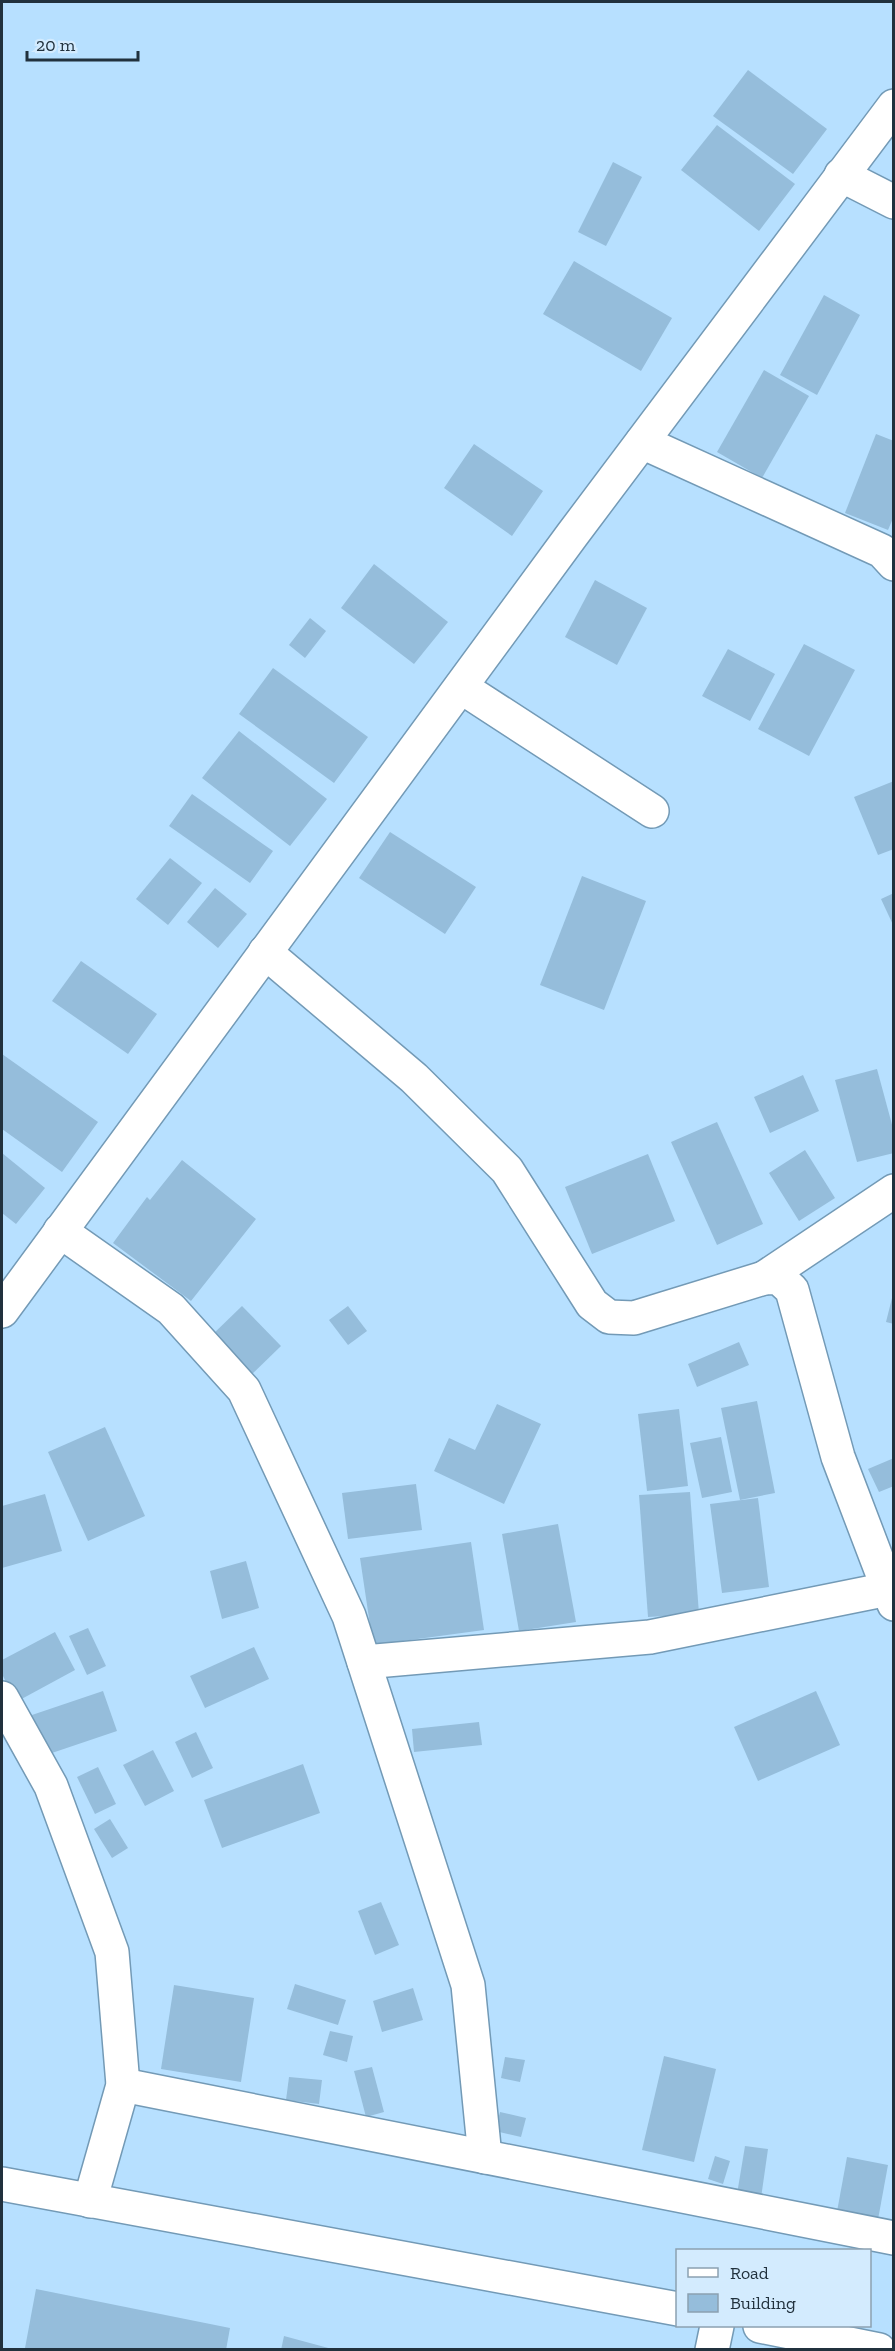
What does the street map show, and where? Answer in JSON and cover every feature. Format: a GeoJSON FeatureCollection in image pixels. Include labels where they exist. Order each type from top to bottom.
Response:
{"type":"FeatureCollection","features":[{"type":"Feature","properties":{"kind":"street"},"geometry":{"type":"LineString","coordinates":[[2,1311],[460,687],[894,106]]}},
{"type":"Feature","properties":{"kind":"street"},"geometry":{"type":"LineString","coordinates":[[841,176],[894,202]]}},
{"type":"Feature","properties":{"kind":"street"},"geometry":{"type":"LineString","coordinates":[[642,442],[882,551],[894,564]]}},
{"type":"Feature","properties":{"kind":"street"},"geometry":{"type":"LineString","coordinates":[[460,687],[652,811]]}},
{"type":"Feature","properties":{"kind":"street"},"geometry":{"type":"LineString","coordinates":[[265,952],[414,1078],[507,1170],[592,1304],[609,1317],[633,1318],[764,1278],[778,1277],[792,1290],[838,1458],[891,1596],[650,1637],[364,1662]]}},
{"type":"Feature","properties":{"kind":"street"},"geometry":{"type":"LineString","coordinates":[[764,1278],[894,1191]]}},
{"type":"Feature","properties":{"kind":"street"},"geometry":{"type":"LineString","coordinates":[[60,1231],[171,1309],[244,1390],[349,1616],[468,1985],[485,2157]]}},
{"type":"Feature","properties":{"kind":"street"},"geometry":{"type":"LineString","coordinates":[[2,1698],[51,1786],[112,1952],[123,2085],[90,2201]]}},
{"type":"Feature","properties":{"kind":"street"},"geometry":{"type":"LineString","coordinates":[[123,2085],[894,2238]]}},
{"type":"Feature","properties":{"kind":"street"},"geometry":{"type":"LineString","coordinates":[[2,2184],[676,2310]]}},
{"type":"Feature","properties":{"kind":"street"},"geometry":{"type":"LineString","coordinates":[[712,2349],[717,2327]]}},
{"type":"Feature","properties":{"kind":"street"},"geometry":{"type":"LineString","coordinates":[[770,2327],[879,2349]]}},
{"type":"Feature","properties":{"kind":"building"},"geometry":{"type":"Polygon","coordinates":[[[748,70],[827,129],[793,174],[713,116],[748,70]]]}},
{"type":"Feature","properties":{"kind":"building"},"geometry":{"type":"Polygon","coordinates":[[[717,125],[795,184],[759,231],[681,170],[717,125]]]}},
{"type":"Feature","properties":{"kind":"building"},"geometry":{"type":"Polygon","coordinates":[[[613,162],[642,177],[606,246],[578,232],[613,162]]]}},
{"type":"Feature","properties":{"kind":"building"},"geometry":{"type":"Polygon","coordinates":[[[574,261],[672,318],[641,371],[543,314],[574,261]]]}},
{"type":"Feature","properties":{"kind":"building"},"geometry":{"type":"Polygon","coordinates":[[[824,295],[860,315],[817,395],[780,375],[824,295]]]}},
{"type":"Feature","properties":{"kind":"building"},"geometry":{"type":"Polygon","coordinates":[[[764,370],[809,396],[762,478],[717,452],[764,370]]]}},
{"type":"Feature","properties":{"kind":"building"},"geometry":{"type":"Polygon","coordinates":[[[876,434],[894,441],[894,516],[888,530],[845,513],[876,434]]]}},
{"type":"Feature","properties":{"kind":"building"},"geometry":{"type":"Polygon","coordinates":[[[474,444],[543,491],[512,536],[444,488],[474,444]]]}},
{"type":"Feature","properties":{"kind":"building"},"geometry":{"type":"Polygon","coordinates":[[[374,564],[448,622],[414,664],[341,608],[374,564]]]}},
{"type":"Feature","properties":{"kind":"building"},"geometry":{"type":"Polygon","coordinates":[[[595,580],[647,608],[617,665],[565,637],[595,580]]]}},
{"type":"Feature","properties":{"kind":"building"},"geometry":{"type":"Polygon","coordinates":[[[310,618],[326,631],[305,658],[289,645],[310,618]]]}},
{"type":"Feature","properties":{"kind":"building"},"geometry":{"type":"Polygon","coordinates":[[[804,644],[855,670],[809,756],[758,729],[804,644]]]}},
{"type":"Feature","properties":{"kind":"building"},"geometry":{"type":"Polygon","coordinates":[[[728,649],[775,674],[750,721],[702,696],[728,649]]]}},
{"type":"Feature","properties":{"kind":"building"},"geometry":{"type":"Polygon","coordinates":[[[273,668],[368,737],[334,783],[239,714],[273,668]]]}},
{"type":"Feature","properties":{"kind":"building"},"geometry":{"type":"Polygon","coordinates":[[[239,731],[327,799],[290,846],[202,778],[239,731]]]}},
{"type":"Feature","properties":{"kind":"building"},"geometry":{"type":"Polygon","coordinates":[[[894,781],[894,849],[878,855],[854,797],[894,781]]]}},
{"type":"Feature","properties":{"kind":"building"},"geometry":{"type":"Polygon","coordinates":[[[192,794],[273,851],[250,883],[169,826],[192,794]]]}},
{"type":"Feature","properties":{"kind":"building"},"geometry":{"type":"Polygon","coordinates":[[[390,832],[476,887],[445,934],[359,878],[390,832]]]}},
{"type":"Feature","properties":{"kind":"building"},"geometry":{"type":"Polygon","coordinates":[[[170,858],[202,883],[168,925],[136,899],[170,858]]]}},
{"type":"Feature","properties":{"kind":"building"},"geometry":{"type":"Polygon","coordinates":[[[582,876],[646,901],[604,1010],[540,985],[582,876]]]}},
{"type":"Feature","properties":{"kind":"building"},"geometry":{"type":"Polygon","coordinates":[[[215,888],[247,914],[218,948],[187,922],[215,888]]]}},
{"type":"Feature","properties":{"kind":"building"},"geometry":{"type":"Polygon","coordinates":[[[894,893],[894,927],[881,899],[894,893]]]}},
{"type":"Feature","properties":{"kind":"building"},"geometry":{"type":"Polygon","coordinates":[[[81,961],[157,1014],[128,1054],[52,1001],[81,961]]]}},
{"type":"Feature","properties":{"kind":"building"},"geometry":{"type":"Polygon","coordinates":[[[2,1054],[98,1122],[62,1172],[2,1129],[2,1054]]]}},
{"type":"Feature","properties":{"kind":"building"},"geometry":{"type":"Polygon","coordinates":[[[877,1069],[894,1132],[894,1153],[857,1162],[835,1080],[877,1069]]]}},
{"type":"Feature","properties":{"kind":"building"},"geometry":{"type":"Polygon","coordinates":[[[803,1075],[819,1111],[770,1133],[754,1097],[803,1075]]]}},
{"type":"Feature","properties":{"kind":"building"},"geometry":{"type":"Polygon","coordinates":[[[717,1122],[763,1224],[717,1245],[671,1142],[717,1122]]]}},
{"type":"Feature","properties":{"kind":"building"},"geometry":{"type":"Polygon","coordinates":[[[805,1150],[835,1198],[799,1221],[769,1173],[805,1150]]]}},
{"type":"Feature","properties":{"kind":"building"},"geometry":{"type":"Polygon","coordinates":[[[2,1153],[45,1188],[16,1224],[2,1213],[2,1153]]]}},
{"type":"Feature","properties":{"kind":"building"},"geometry":{"type":"Polygon","coordinates":[[[648,1154],[675,1221],[592,1254],[565,1187],[648,1154]]]}},
{"type":"Feature","properties":{"kind":"building"},"geometry":{"type":"Polygon","coordinates":[[[182,1160],[256,1219],[191,1301],[113,1243],[147,1197],[150,1200],[182,1160]]]}},
{"type":"Feature","properties":{"kind":"building"},"geometry":{"type":"Polygon","coordinates":[[[894,1294],[894,1324],[886,1322],[894,1294]]]}},
{"type":"Feature","properties":{"kind":"building"},"geometry":{"type":"Polygon","coordinates":[[[242,1306],[281,1346],[249,1377],[210,1337],[242,1306]]]}},
{"type":"Feature","properties":{"kind":"building"},"geometry":{"type":"Polygon","coordinates":[[[348,1306],[367,1331],[348,1345],[329,1320],[348,1306]]]}},
{"type":"Feature","properties":{"kind":"building"},"geometry":{"type":"Polygon","coordinates":[[[739,1342],[749,1365],[697,1387],[688,1364],[739,1342]]]}},
{"type":"Feature","properties":{"kind":"building"},"geometry":{"type":"Polygon","coordinates":[[[757,1401],[775,1493],[740,1500],[721,1408],[757,1401]]]}},
{"type":"Feature","properties":{"kind":"building"},"geometry":{"type":"Polygon","coordinates":[[[497,1404],[541,1424],[504,1504],[434,1471],[449,1438],[475,1450],[497,1404]]]}},
{"type":"Feature","properties":{"kind":"building"},"geometry":{"type":"Polygon","coordinates":[[[679,1409],[688,1486],[647,1491],[638,1414],[679,1409]]]}},
{"type":"Feature","properties":{"kind":"building"},"geometry":{"type":"Polygon","coordinates":[[[105,1427],[145,1516],[88,1541],[48,1452],[105,1427]]]}},
{"type":"Feature","properties":{"kind":"building"},"geometry":{"type":"Polygon","coordinates":[[[721,1437],[732,1492],[702,1498],[690,1443],[721,1437]]]}},
{"type":"Feature","properties":{"kind":"building"},"geometry":{"type":"Polygon","coordinates":[[[894,1458],[894,1486],[879,1492],[868,1469],[894,1458]]]}},
{"type":"Feature","properties":{"kind":"building"},"geometry":{"type":"Polygon","coordinates":[[[416,1484],[422,1530],[348,1539],[342,1493],[416,1484]]]}},
{"type":"Feature","properties":{"kind":"building"},"geometry":{"type":"Polygon","coordinates":[[[690,1492],[699,1614],[648,1617],[639,1495],[690,1492]]]}},
{"type":"Feature","properties":{"kind":"building"},"geometry":{"type":"Polygon","coordinates":[[[45,1494],[62,1551],[2,1568],[2,1506],[45,1494]]]}},
{"type":"Feature","properties":{"kind":"building"},"geometry":{"type":"Polygon","coordinates":[[[758,1498],[769,1587],[722,1593],[710,1504],[758,1498]]]}},
{"type":"Feature","properties":{"kind":"building"},"geometry":{"type":"Polygon","coordinates":[[[558,1524],[576,1622],[519,1631],[502,1534],[558,1524]]]}},
{"type":"Feature","properties":{"kind":"building"},"geometry":{"type":"Polygon","coordinates":[[[471,1542],[484,1630],[373,1645],[360,1558],[471,1542]]]}},
{"type":"Feature","properties":{"kind":"building"},"geometry":{"type":"Polygon","coordinates":[[[246,1561],[259,1608],[222,1619],[210,1571],[246,1561]]]}},
{"type":"Feature","properties":{"kind":"building"},"geometry":{"type":"Polygon","coordinates":[[[88,1628],[106,1666],[87,1675],[69,1636],[88,1628]]]}},
{"type":"Feature","properties":{"kind":"building"},"geometry":{"type":"Polygon","coordinates":[[[55,1632],[75,1670],[16,1702],[2,1674],[2,1660],[55,1632]]]}},
{"type":"Feature","properties":{"kind":"building"},"geometry":{"type":"Polygon","coordinates":[[[254,1647],[269,1679],[205,1708],[190,1676],[254,1647]]]}},
{"type":"Feature","properties":{"kind":"building"},"geometry":{"type":"Polygon","coordinates":[[[103,1691],[117,1731],[43,1756],[29,1716],[103,1691]]]}},
{"type":"Feature","properties":{"kind":"building"},"geometry":{"type":"Polygon","coordinates":[[[816,1691],[840,1745],[758,1781],[734,1727],[816,1691]]]}},
{"type":"Feature","properties":{"kind":"building"},"geometry":{"type":"Polygon","coordinates":[[[479,1722],[482,1745],[414,1752],[412,1729],[479,1722]]]}},
{"type":"Feature","properties":{"kind":"building"},"geometry":{"type":"Polygon","coordinates":[[[196,1732],[213,1768],[192,1778],[175,1742],[196,1732]]]}},
{"type":"Feature","properties":{"kind":"building"},"geometry":{"type":"Polygon","coordinates":[[[153,1750],[174,1791],[145,1806],[123,1765],[153,1750]]]}},
{"type":"Feature","properties":{"kind":"building"},"geometry":{"type":"Polygon","coordinates":[[[303,1764],[320,1813],[222,1848],[204,1800],[303,1764]]]}},
{"type":"Feature","properties":{"kind":"building"},"geometry":{"type":"Polygon","coordinates":[[[98,1767],[116,1804],[95,1814],[77,1777],[98,1767]]]}},
{"type":"Feature","properties":{"kind":"building"},"geometry":{"type":"Polygon","coordinates":[[[110,1819],[128,1848],[112,1858],[94,1829],[110,1819]]]}},
{"type":"Feature","properties":{"kind":"building"},"geometry":{"type":"Polygon","coordinates":[[[381,1902],[399,1945],[375,1955],[358,1911],[381,1902]]]}},
{"type":"Feature","properties":{"kind":"building"},"geometry":{"type":"Polygon","coordinates":[[[295,1984],[346,2000],[338,2025],[287,2009],[295,1984]]]}},
{"type":"Feature","properties":{"kind":"building"},"geometry":{"type":"Polygon","coordinates":[[[174,1985],[254,1998],[241,2082],[161,2069],[174,1985]]]}},
{"type":"Feature","properties":{"kind":"building"},"geometry":{"type":"Polygon","coordinates":[[[413,1988],[423,2020],[382,2032],[373,2001],[413,1988]]]}},
{"type":"Feature","properties":{"kind":"building"},"geometry":{"type":"Polygon","coordinates":[[[330,2031],[353,2036],[347,2062],[323,2055],[330,2031]]]}},
{"type":"Feature","properties":{"kind":"building"},"geometry":{"type":"Polygon","coordinates":[[[664,2056],[716,2069],[694,2162],[642,2150],[664,2056]]]}},
{"type":"Feature","properties":{"kind":"building"},"geometry":{"type":"Polygon","coordinates":[[[505,2057],[525,2060],[520,2082],[501,2078],[505,2057]]]}},
{"type":"Feature","properties":{"kind":"building"},"geometry":{"type":"Polygon","coordinates":[[[372,2067],[384,2112],[366,2117],[354,2071],[372,2067]]]}},
{"type":"Feature","properties":{"kind":"building"},"geometry":{"type":"Polygon","coordinates":[[[289,2077],[322,2080],[319,2104],[286,2100],[289,2077]]]}},
{"type":"Feature","properties":{"kind":"building"},"geometry":{"type":"Polygon","coordinates":[[[500,2112],[526,2118],[521,2137],[495,2131],[500,2112]]]}},
{"type":"Feature","properties":{"kind":"building"},"geometry":{"type":"Polygon","coordinates":[[[745,2146],[768,2149],[761,2198],[737,2194],[745,2146]]]}},
{"type":"Feature","properties":{"kind":"building"},"geometry":{"type":"Polygon","coordinates":[[[715,2156],[730,2161],[723,2184],[708,2179],[715,2156]]]}},
{"type":"Feature","properties":{"kind":"building"},"geometry":{"type":"Polygon","coordinates":[[[847,2157],[888,2165],[877,2225],[836,2217],[847,2157]]]}},
{"type":"Feature","properties":{"kind":"building"},"geometry":{"type":"Polygon","coordinates":[[[36,2289],[230,2328],[226,2350],[34,2350],[25,2348],[36,2289]]]}},
{"type":"Feature","properties":{"kind":"building"},"geometry":{"type":"Polygon","coordinates":[[[284,2336],[332,2349],[332,2350],[281,2350],[284,2336]]]}}]}
